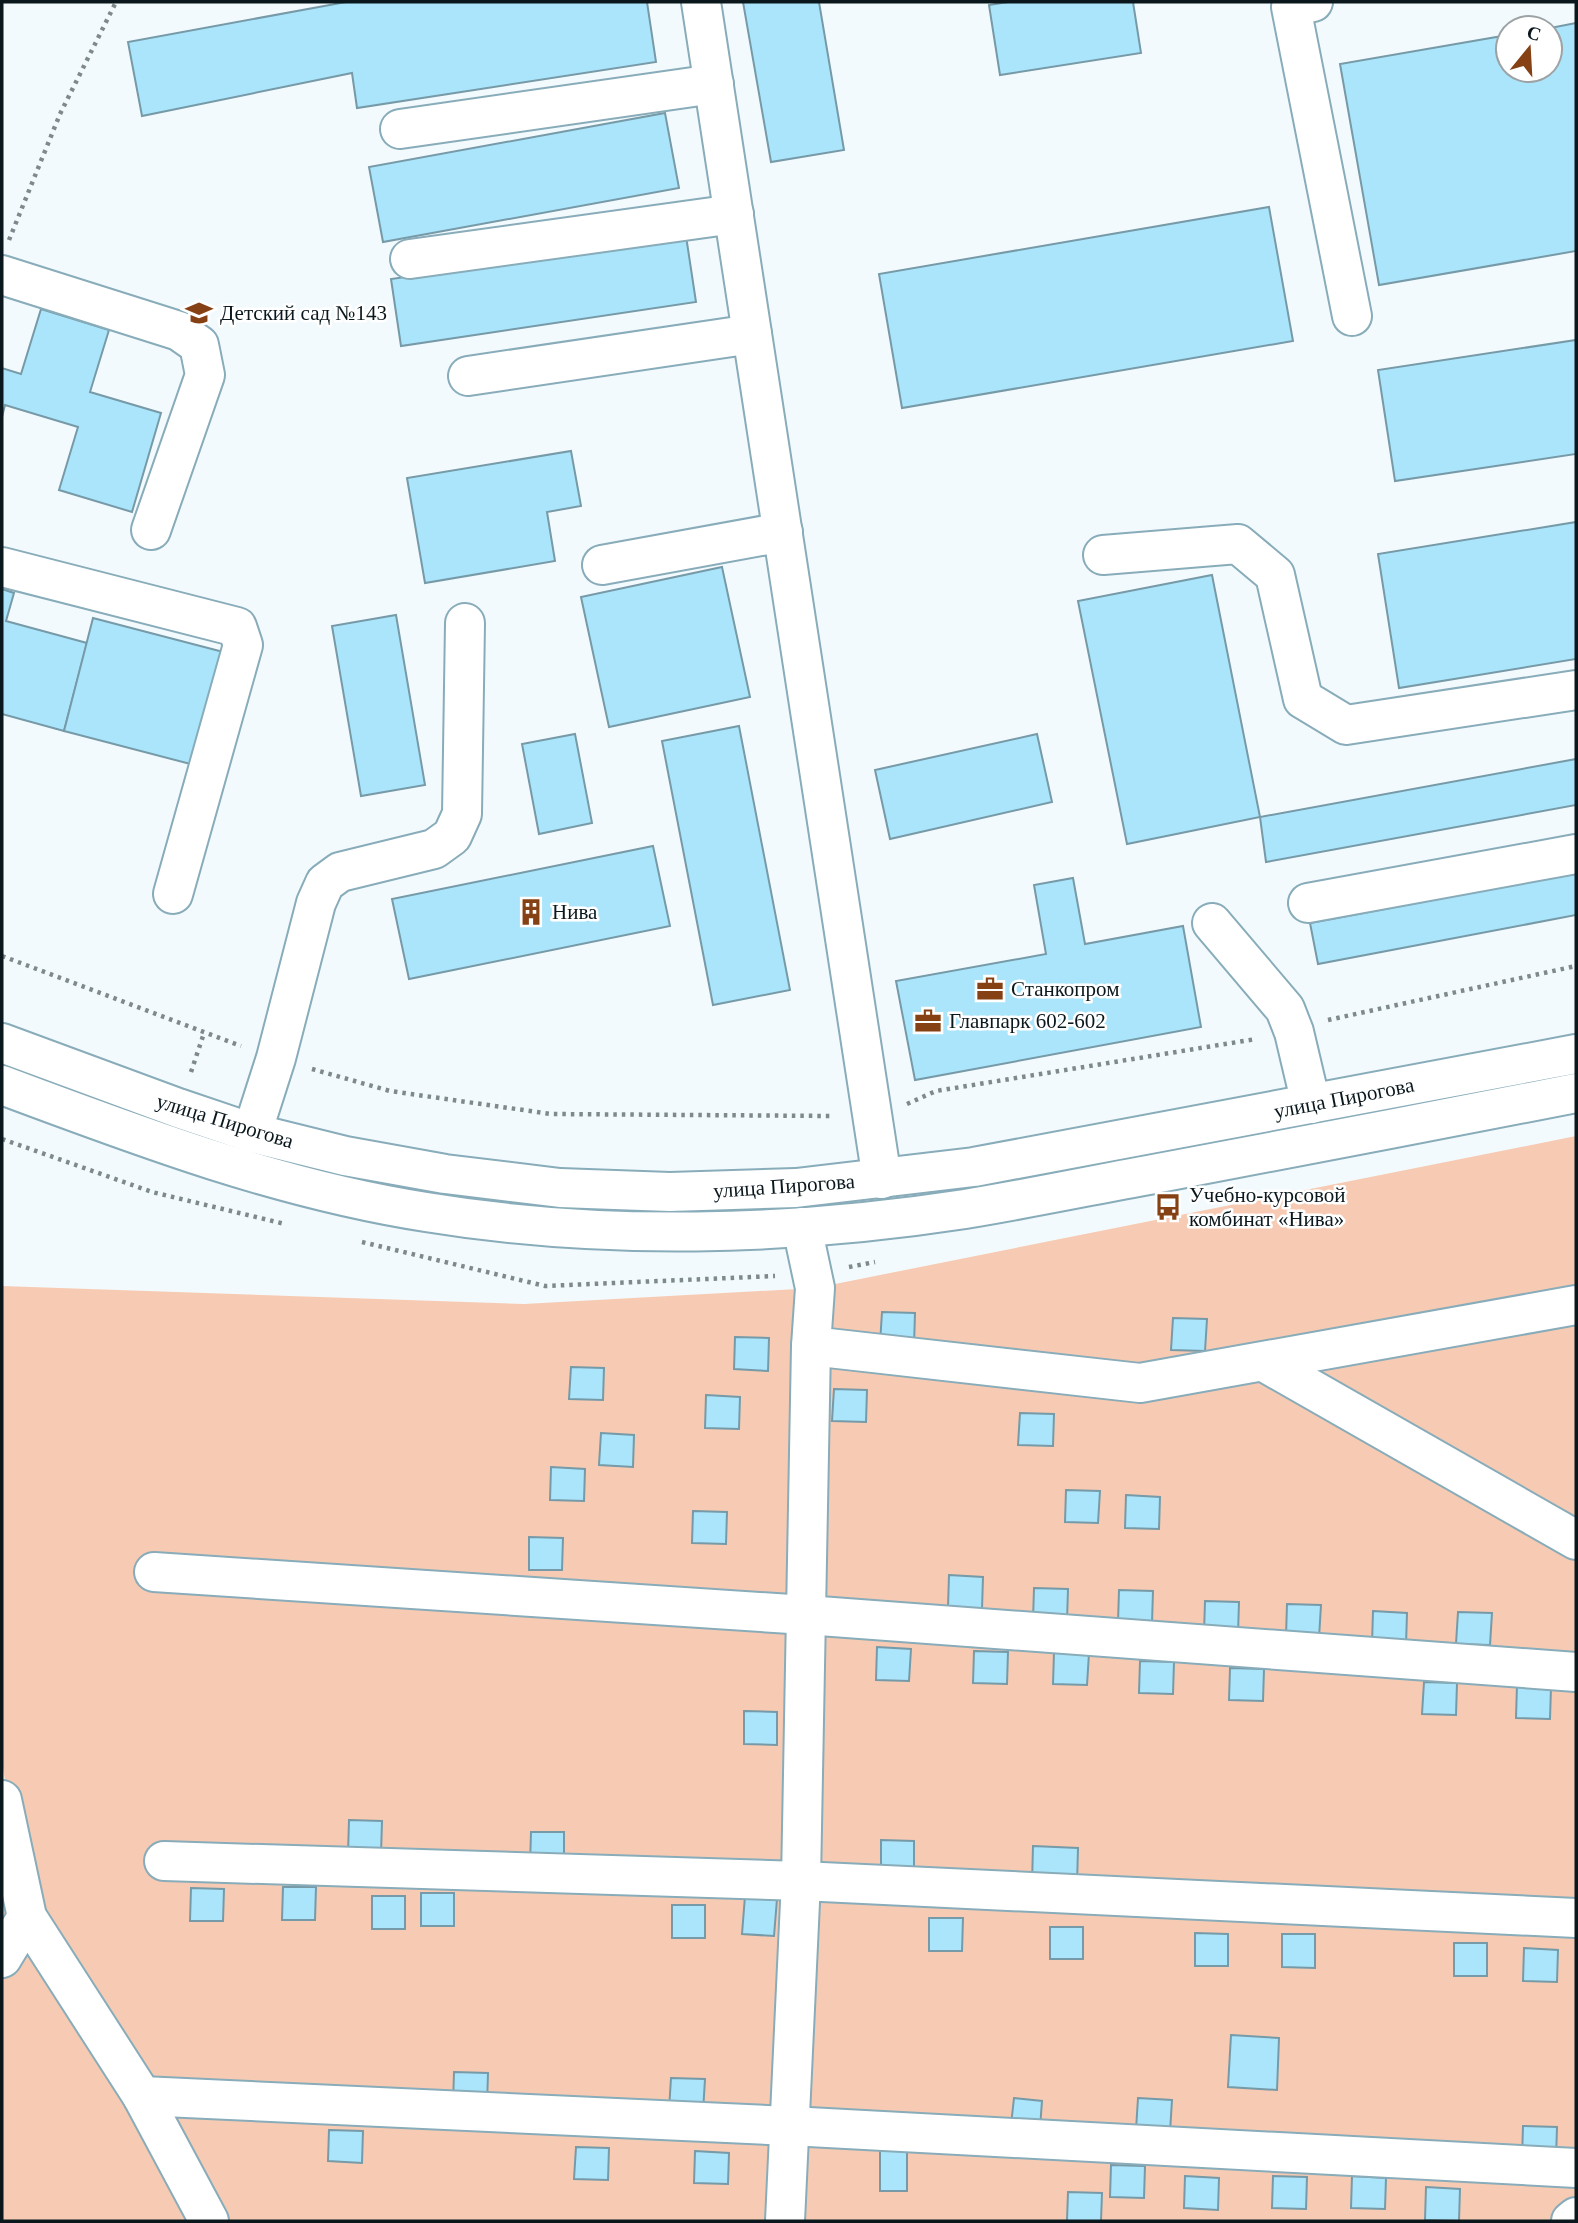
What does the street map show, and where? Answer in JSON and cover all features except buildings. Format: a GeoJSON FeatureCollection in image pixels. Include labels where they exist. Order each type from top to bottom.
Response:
{"type":"FeatureCollection","features":[{"type":"Feature","properties":{"kind":"main road"},"geometry":{"type":"LineString","coordinates":[[701,2],[888,1218]]}},
{"type":"Feature","properties":{"kind":"main road"},"geometry":{"type":"LineString","coordinates":[[1313,2],[1291,7],[1352,316]]}},
{"type":"Feature","properties":{"kind":"main road"},"geometry":{"type":"LineString","coordinates":[[400,129],[713,84]]}},
{"type":"Feature","properties":{"kind":"main road"},"geometry":{"type":"LineString","coordinates":[[410,259],[734,214]]}},
{"type":"Feature","properties":{"kind":"main road"},"geometry":{"type":"LineString","coordinates":[[4,260],[179,331],[199,345],[205,375],[151,530]]}},
{"type":"Feature","properties":{"kind":"main road"},"geometry":{"type":"LineString","coordinates":[[468,376],[752,334]]}},
{"type":"Feature","properties":{"kind":"main road"},"geometry":{"type":"LineString","coordinates":[[602,565],[783,532]]}},
{"type":"Feature","properties":{"kind":"main road"},"geometry":{"type":"LineString","coordinates":[[1103,555],[1238,544],[1275,575],[1303,699],[1346,725],[1576,690]]}},
{"type":"Feature","properties":{"kind":"main road"},"geometry":{"type":"LineString","coordinates":[[2,567],[237,627],[243,645],[173,894]]}},
{"type":"Feature","properties":{"kind":"main road"},"geometry":{"type":"LineString","coordinates":[[242,1169],[276,1058],[316,903],[325,883],[340,872],[434,849],[452,836],[462,814],[465,623]]}},
{"type":"Feature","properties":{"kind":"main road"},"geometry":{"type":"LineString","coordinates":[[1308,903],[1576,854]]}},
{"type":"Feature","properties":{"kind":"main road"},"geometry":{"type":"LineString","coordinates":[[1212,923],[1285,1009],[1294,1032],[1320,1143]]}},
{"type":"Feature","properties":{"kind":"main road","name":"улица Пирогова"},"geometry":{"type":"LineString","coordinates":[[2,1044],[252,1132],[358,1159],[445,1174],[559,1188],[670,1192],[796,1188],[974,1167],[1576,1054]]}},
{"type":"Feature","properties":{"kind":"main road","name":"улица Пирогова"},"geometry":{"type":"LineString","coordinates":[[2,1085],[166,1146],[283,1182],[425,1212],[559,1228],[675,1231],[802,1227],[964,1209],[1576,1093]]}},
{"type":"Feature","properties":{"kind":"main road"},"geometry":{"type":"LineString","coordinates":[[785,2221],[801,1881],[811,1346],[815,1288],[796,1188]]}},
{"type":"Feature","properties":{"kind":"main road"},"geometry":{"type":"LineString","coordinates":[[811,1346],[1140,1383],[1576,1305]]}},
{"type":"Feature","properties":{"kind":"main road"},"geometry":{"type":"LineString","coordinates":[[1264,1362],[1576,1540]]}},
{"type":"Feature","properties":{"kind":"main road"},"geometry":{"type":"LineString","coordinates":[[154,1572],[806,1615],[1576,1672]]}},
{"type":"Feature","properties":{"kind":"main road"},"geometry":{"type":"LineString","coordinates":[[2,1800],[27,1917],[142,2096],[209,2221]]}},
{"type":"Feature","properties":{"kind":"main road"},"geometry":{"type":"LineString","coordinates":[[164,1861],[801,1881],[1576,1918]]}},
{"type":"Feature","properties":{"kind":"main road"},"geometry":{"type":"LineString","coordinates":[[2,1958],[27,1917]]}},
{"type":"Feature","properties":{"kind":"main road"},"geometry":{"type":"LineString","coordinates":[[142,2096],[790,2126],[1576,2168]]}},
{"type":"Feature","properties":{"kind":"main road"},"geometry":{"type":"LineString","coordinates":[[1572,2221],[1576,2217]]}},
{"type":"Feature","properties":{"kind":"path"},"geometry":{"type":"LineString","coordinates":[[4,260],[60,114],[116,2]]}},
{"type":"Feature","properties":{"kind":"path"},"geometry":{"type":"LineString","coordinates":[[2,956],[254,1051]]}},
{"type":"Feature","properties":{"kind":"path"},"geometry":{"type":"LineString","coordinates":[[1325,1021],[1576,966]]}},
{"type":"Feature","properties":{"kind":"path"},"geometry":{"type":"LineString","coordinates":[[189,1077],[204,1033]]}},
{"type":"Feature","properties":{"kind":"path"},"geometry":{"type":"LineString","coordinates":[[900,1108],[936,1091],[1263,1038]]}},
{"type":"Feature","properties":{"kind":"path"},"geometry":{"type":"LineString","coordinates":[[303,1066],[390,1091],[551,1114],[839,1116]]}},
{"type":"Feature","properties":{"kind":"shaded area"},"geometry":{"type":"Polygon","coordinates":[[[1576,1136],[1576,2221],[2,2221],[2,1884],[19,1881],[2,1760],[2,1286],[524,1304],[815,1288],[1576,1136]]]}},
{"type":"Feature","properties":{"kind":"place","name":"Детский сад №143"},"geometry":{"type":"Point","coordinates":[199,313]}},
{"type":"Feature","properties":{"kind":"place","name":"Нива"},"geometry":{"type":"Point","coordinates":[531,912]}},
{"type":"Feature","properties":{"kind":"place","name":"Станкопром"},"geometry":{"type":"Point","coordinates":[990,989]}},
{"type":"Feature","properties":{"kind":"place","name":"Главпарк 602-602"},"geometry":{"type":"Point","coordinates":[928,1021]}},
{"type":"Feature","properties":{"kind":"place","name":"Учебно-курсовой комбинат «Нива»"},"geometry":{"type":"Point","coordinates":[1168,1207]}}]}
